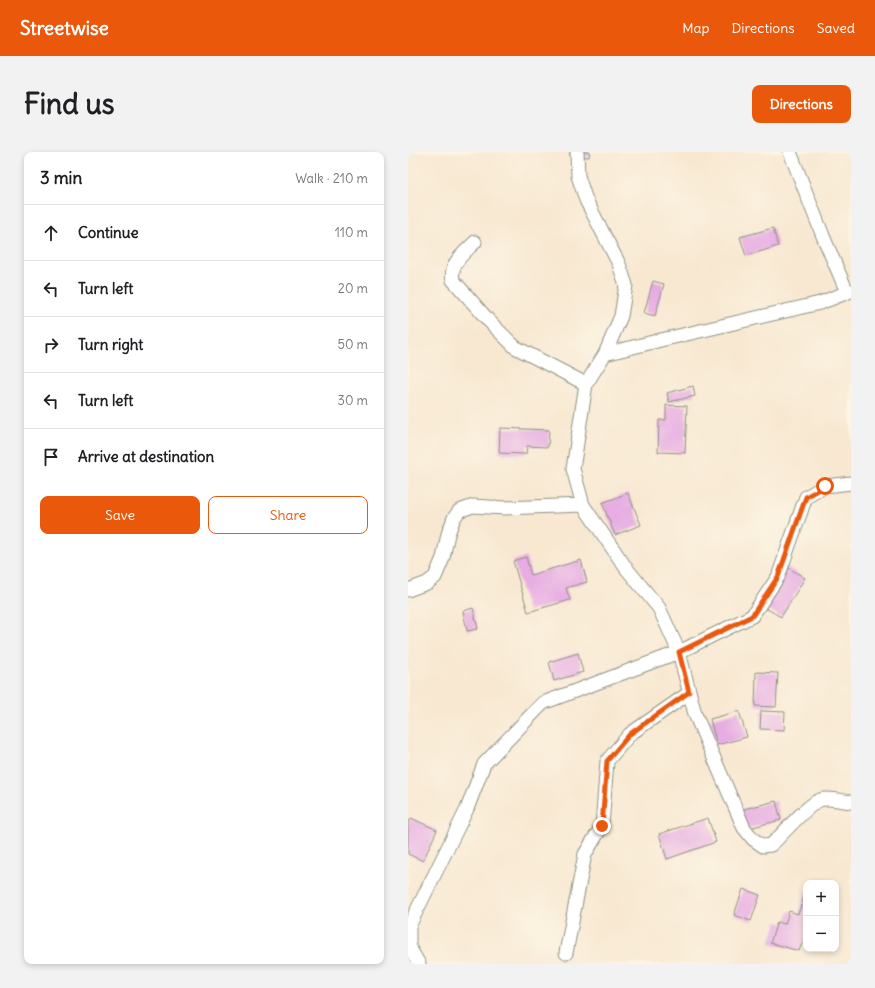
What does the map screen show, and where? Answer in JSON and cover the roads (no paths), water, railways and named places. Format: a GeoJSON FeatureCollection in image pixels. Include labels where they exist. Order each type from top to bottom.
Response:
{"type":"FeatureCollection","features":[{"type":"Feature","properties":{"kind":"street"},"geometry":{"type":"LineString","coordinates":[[577,152],[578,176],[586,200],[619,264],[626,285],[621,316],[605,354],[586,384],[573,469],[583,505],[626,568],[659,608],[679,652],[695,714],[744,828],[753,839],[763,846],[771,845],[810,806],[820,800],[851,802]]}},
{"type":"Feature","properties":{"kind":"street"},"geometry":{"type":"LineString","coordinates":[[605,354],[820,303],[849,292],[823,236],[790,152]]}},
{"type":"Feature","properties":{"kind":"street"},"geometry":{"type":"LineString","coordinates":[[475,242],[455,263],[451,272],[453,280],[489,321],[515,347],[586,384]]}},
{"type":"Feature","properties":{"kind":"street"},"geometry":{"type":"LineString","coordinates":[[419,964],[409,947],[409,926],[467,809],[484,764],[543,703],[679,652],[752,616],[778,577],[806,497],[825,486],[851,483]]}},
{"type":"Feature","properties":{"kind":"street"},"geometry":{"type":"LineString","coordinates":[[408,590],[426,583],[435,577],[443,558],[448,534],[454,518],[459,511],[473,506],[504,508],[583,505]]}},
{"type":"Feature","properties":{"kind":"street"},"geometry":{"type":"LineString","coordinates":[[566,953],[585,854],[602,826],[607,761],[630,734],[689,692]]}}]}
